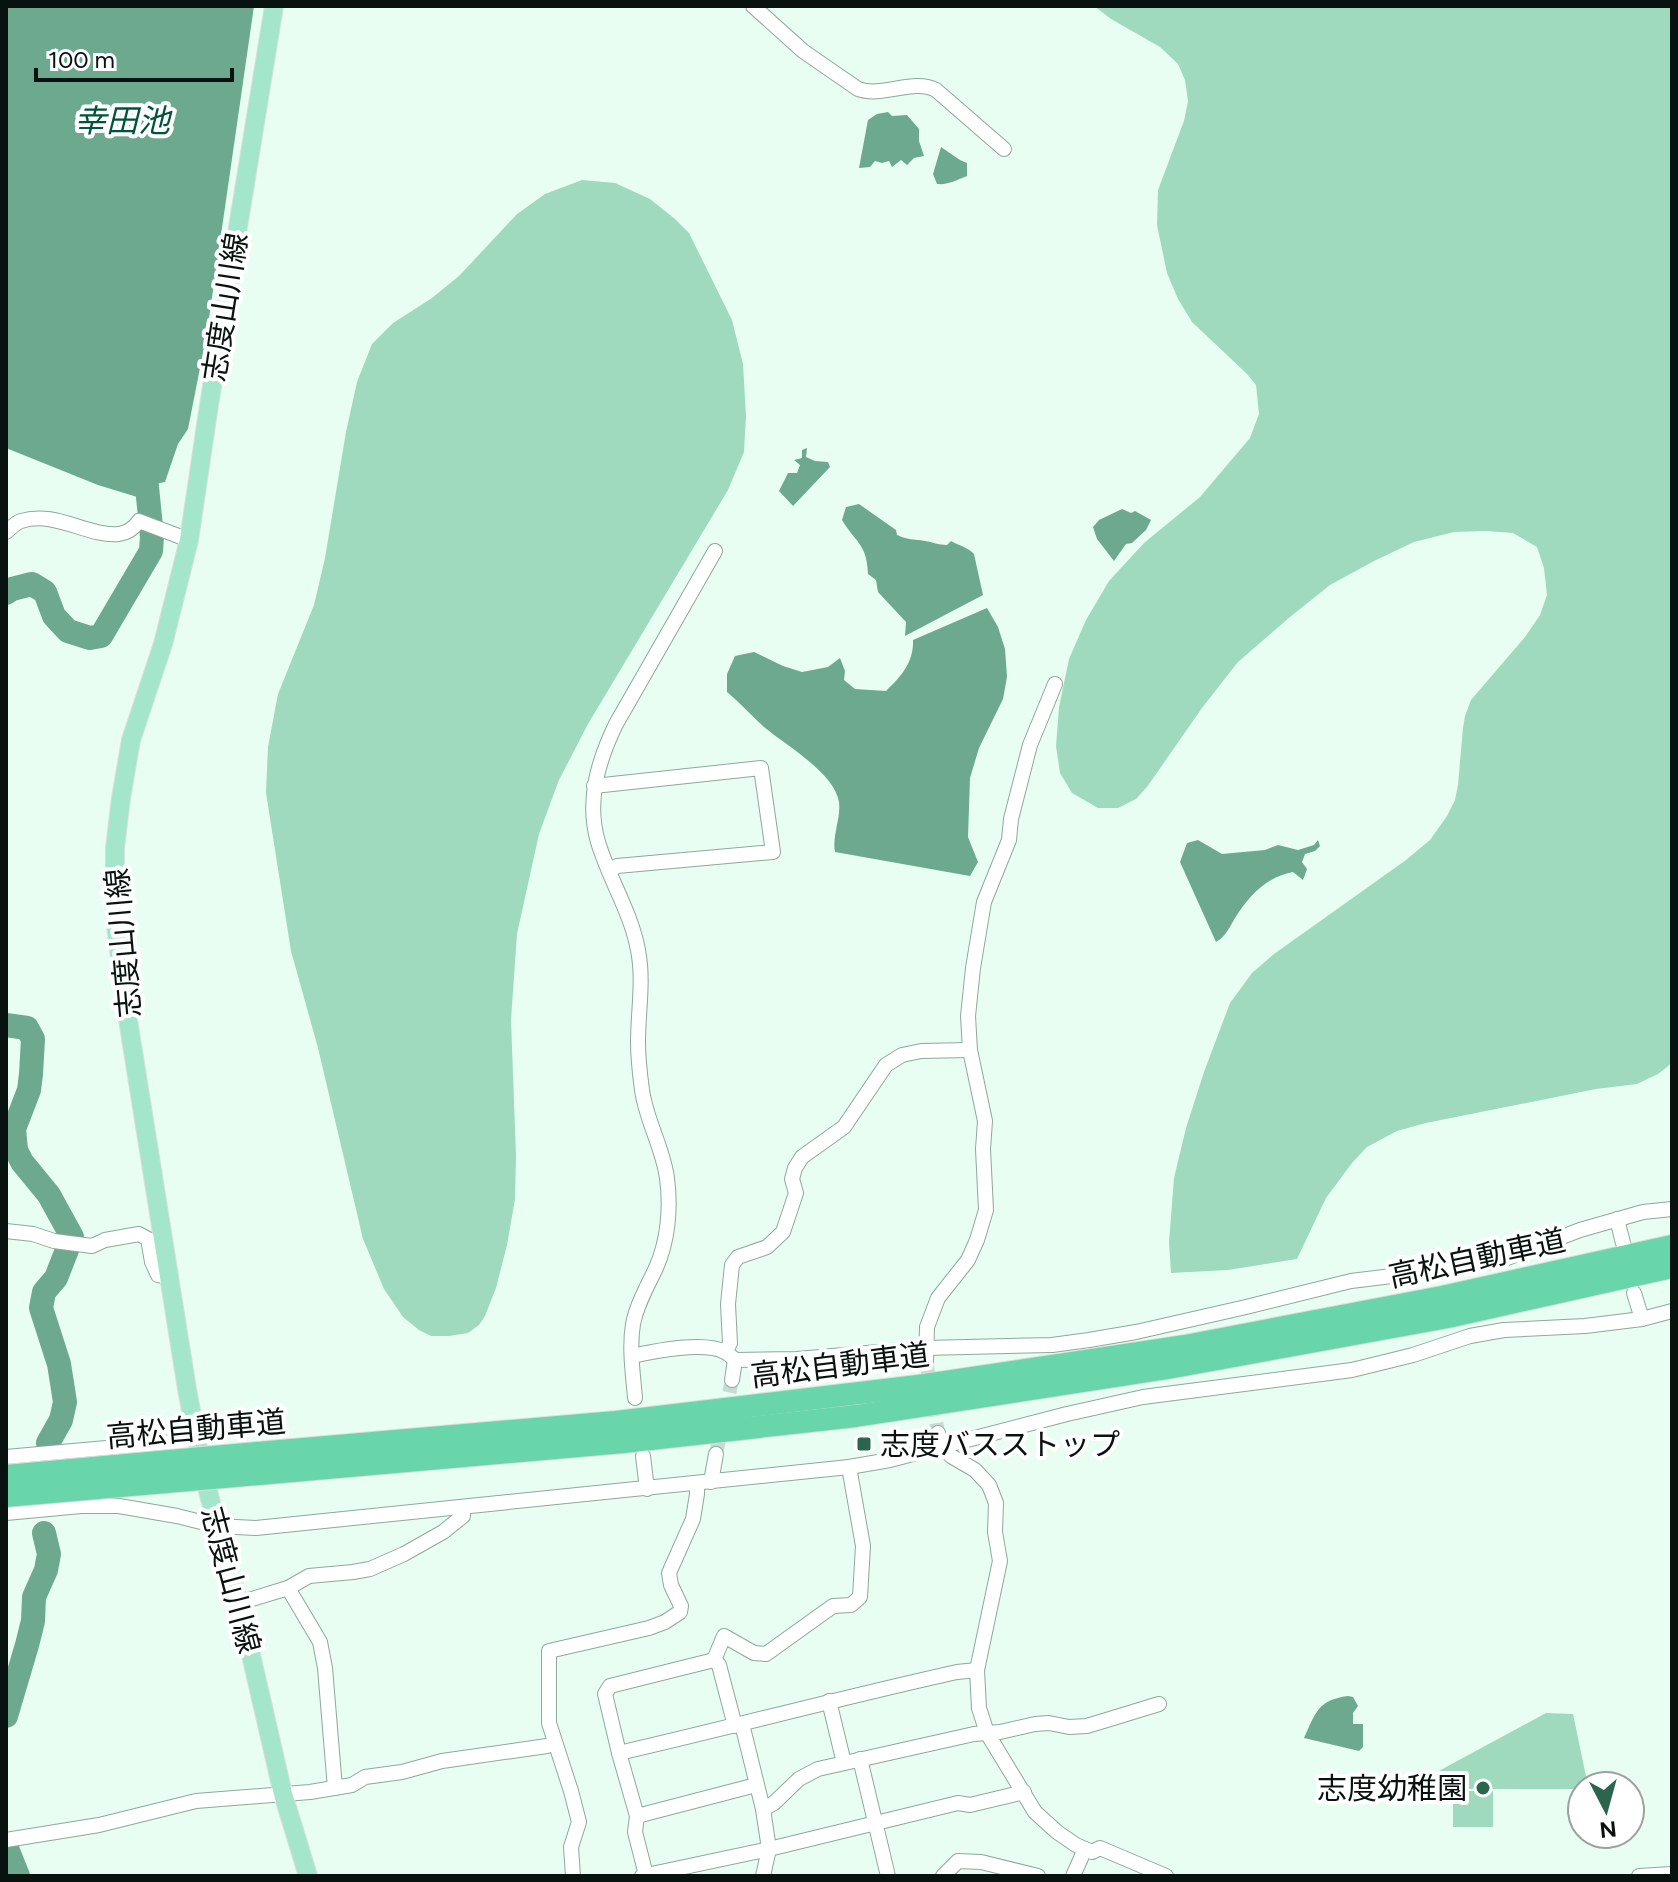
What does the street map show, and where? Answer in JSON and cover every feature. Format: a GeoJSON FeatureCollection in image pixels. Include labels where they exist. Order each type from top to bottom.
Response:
{"type":"FeatureCollection","features":[{"type":"Feature","properties":{"kind":"highway","name":"高松自動車道"},"geometry":{"type":"LineString","coordinates":[[6,1496],[258,1463],[933,1384],[1185,1346],[1442,1297],[1672,1246]]}},
{"type":"Feature","properties":{"kind":"highway","name":"高松自動車道"},"geometry":{"type":"LineString","coordinates":[[6,1476],[624,1442],[872,1414],[1168,1368],[1448,1317],[1672,1267]]}},
{"type":"Feature","properties":{"kind":"main road","name":"志度山川線"},"geometry":{"type":"LineString","coordinates":[[274,6],[189,540],[163,644],[131,740],[115,848],[115,919],[129,1026],[196,1440],[239,1603],[283,1794],[308,1876]]}},
{"type":"Feature","properties":{"kind":"street"},"geometry":{"type":"LineString","coordinates":[[753,6],[803,51],[858,89],[868,93],[927,85],[1004,149]]}},
{"type":"Feature","properties":{"kind":"street"},"geometry":{"type":"LineString","coordinates":[[6,532],[18,522],[36,518],[121,534],[134,528],[139,521],[189,540]]}},
{"type":"Feature","properties":{"kind":"street"},"geometry":{"type":"LineString","coordinates":[[635,1398],[633,1325],[665,1240],[669,1208],[667,1176],[642,1093],[638,1043],[641,991],[638,950],[626,908],[598,841],[593,810],[594,786],[603,750],[616,724],[715,551]]}},
{"type":"Feature","properties":{"kind":"street"},"geometry":{"type":"LineString","coordinates":[[926,1354],[927,1327],[938,1298],[968,1260],[986,1210],[985,1121],[970,1050],[968,1016],[973,968],[984,902],[1009,840],[1011,819],[1030,745],[1055,684]]}},
{"type":"Feature","properties":{"kind":"street"},"geometry":{"type":"LineString","coordinates":[[594,786],[761,768],[773,852],[617,866],[609,871]]}},
{"type":"Feature","properties":{"kind":"street"},"geometry":{"type":"LineString","coordinates":[[732,1380],[728,1304],[732,1265],[738,1257],[767,1247],[783,1232],[796,1193],[792,1179],[802,1157],[844,1127],[886,1065],[902,1055],[921,1051],[970,1050]]}},
{"type":"Feature","properties":{"kind":"street"},"geometry":{"type":"LineString","coordinates":[[632,1356],[659,1350],[711,1347],[730,1356],[797,1359],[1052,1345],[1136,1332],[1351,1281],[1502,1260],[1580,1230],[1643,1212],[1672,1209]]}},
{"type":"Feature","properties":{"kind":"street"},"geometry":{"type":"LineString","coordinates":[[1617,1219],[1623,1243]]}},
{"type":"Feature","properties":{"kind":"street"},"geometry":{"type":"LineString","coordinates":[[6,1231],[92,1246],[105,1240],[139,1234],[148,1239],[158,1275],[170,1277]]}},
{"type":"Feature","properties":{"kind":"street"},"geometry":{"type":"LineString","coordinates":[[1634,1293],[1642,1319]]}},
{"type":"Feature","properties":{"kind":"street"},"geometry":{"type":"LineString","coordinates":[[6,1513],[119,1506],[217,1526],[256,1528],[849,1467],[890,1460],[940,1439],[1143,1397],[1352,1370],[1493,1332],[1585,1326],[1642,1319],[1672,1311]]}},
{"type":"Feature","properties":{"kind":"street"},"geometry":{"type":"LineString","coordinates":[[940,1439],[951,1456],[975,1470],[989,1485],[996,1503],[995,1532],[1000,1561],[977,1670],[979,1708],[987,1733],[1035,1812],[1057,1832],[1166,1876]]}},
{"type":"Feature","properties":{"kind":"street"},"geometry":{"type":"LineString","coordinates":[[6,1457],[196,1440]]}},
{"type":"Feature","properties":{"kind":"street"},"geometry":{"type":"LineString","coordinates":[[573,1876],[571,1847],[579,1822],[549,1723],[549,1651],[649,1628],[680,1612],[681,1606],[669,1573],[693,1519],[716,1454]]}},
{"type":"Feature","properties":{"kind":"street"},"geometry":{"type":"LineString","coordinates":[[643,1456],[647,1489]]}},
{"type":"Feature","properties":{"kind":"street"},"geometry":{"type":"LineString","coordinates":[[714,1660],[724,1636],[754,1653],[766,1654],[833,1606],[851,1605],[860,1597],[863,1546],[849,1467]]}},
{"type":"Feature","properties":{"kind":"street"},"geometry":{"type":"LineString","coordinates":[[239,1603],[288,1588],[309,1576],[370,1569],[443,1532],[463,1516],[462,1507]]}},
{"type":"Feature","properties":{"kind":"street"},"geometry":{"type":"LineString","coordinates":[[288,1588],[320,1642],[335,1788]]}},
{"type":"Feature","properties":{"kind":"street"},"geometry":{"type":"LineString","coordinates":[[714,1660],[719,1665],[739,1725],[763,1809],[769,1849],[763,1876]]}},
{"type":"Feature","properties":{"kind":"street"},"geometry":{"type":"LineString","coordinates":[[714,1660],[610,1686],[605,1694],[637,1816],[635,1832],[644,1876],[958,1803],[970,1805],[1024,1792]]}},
{"type":"Feature","properties":{"kind":"street"},"geometry":{"type":"LineString","coordinates":[[619,1753],[829,1701],[977,1670]]}},
{"type":"Feature","properties":{"kind":"street"},"geometry":{"type":"LineString","coordinates":[[829,1701],[844,1763]]}},
{"type":"Feature","properties":{"kind":"street"},"geometry":{"type":"LineString","coordinates":[[763,1809],[774,1803],[799,1779],[818,1769],[974,1734],[1035,1724],[1087,1726],[1159,1704]]}},
{"type":"Feature","properties":{"kind":"street"},"geometry":{"type":"LineString","coordinates":[[6,1840],[99,1825],[196,1801],[352,1785],[365,1777],[402,1772],[431,1763],[555,1743]]}},
{"type":"Feature","properties":{"kind":"street"},"geometry":{"type":"LineString","coordinates":[[860,1759],[888,1876]]}},
{"type":"Feature","properties":{"kind":"street"},"geometry":{"type":"LineString","coordinates":[[637,1816],[756,1785]]}},
{"type":"Feature","properties":{"kind":"street"},"geometry":{"type":"LineString","coordinates":[[1075,1875],[1093,1849]]}},
{"type":"Feature","properties":{"kind":"street"},"geometry":{"type":"LineString","coordinates":[[943,1876],[958,1861],[981,1862],[1038,1876]]}},
{"type":"Feature","properties":{"kind":"street"},"geometry":{"type":"LineString","coordinates":[[1639,1876],[1672,1874]]}},
{"type":"Feature","properties":{"kind":"shaded area"},"geometry":{"type":"Polygon","coordinates":[[[1094,6],[1672,6],[1672,1063],[1637,1084],[1596,1089],[1397,1131],[1367,1147],[1352,1163],[1326,1198],[1297,1259],[1228,1270],[1171,1273],[1169,1242],[1174,1178],[1186,1128],[1230,1003],[1252,973],[1274,954],[1430,840],[1455,800],[1463,728],[1471,700],[1525,637],[1540,615],[1547,595],[1544,568],[1537,547],[1513,533],[1454,532],[1414,542],[1330,585],[1238,662],[1136,799],[1118,808],[1098,808],[1072,793],[1060,773],[1056,746],[1059,707],[1069,659],[1086,620],[1109,581],[1144,543],[1200,497],[1250,438],[1259,414],[1256,385],[1192,322],[1167,273],[1157,225],[1158,190],[1184,121],[1188,101],[1185,80],[1178,64],[1160,47],[1094,6]]]}},
{"type":"Feature","properties":{"kind":"shaded area"},"geometry":{"type":"Polygon","coordinates":[[[582,180],[615,183],[650,199],[689,233],[732,320],[743,364],[746,416],[744,452],[728,490],[588,724],[559,780],[539,834],[517,934],[511,1020],[515,1199],[507,1245],[496,1288],[479,1325],[468,1333],[431,1336],[403,1317],[384,1289],[363,1239],[318,1048],[291,951],[266,793],[268,747],[278,694],[314,605],[357,382],[372,344],[393,323],[459,276],[517,214],[545,194],[582,180]]]}},
{"type":"Feature","properties":{"kind":"shaded area"},"geometry":{"type":"Polygon","coordinates":[[[1546,1713],[1573,1714],[1585,1770],[1566,1770],[1566,1789],[1445,1789],[1437,1772],[1546,1713]]]}},
{"type":"Feature","properties":{"kind":"shaded area"},"geometry":{"type":"Polygon","coordinates":[[[1453,1791],[1493,1791],[1493,1827],[1453,1827],[1453,1791]]]}},
{"type":"Feature","properties":{"kind":"water","name":"幸田池"},"geometry":{"type":"Polygon","coordinates":[[[6,6],[254,6],[207,332],[188,429],[178,444],[165,482],[155,484],[147,500],[98,485],[6,448],[6,6]]]}},
{"type":"Feature","properties":{"kind":"water"},"geometry":{"type":"Polygon","coordinates":[[[888,112],[892,116],[907,115],[919,129],[924,156],[914,158],[907,165],[901,160],[892,167],[889,161],[875,161],[870,167],[859,168],[868,120],[888,112]]]}},
{"type":"Feature","properties":{"kind":"water"},"geometry":{"type":"Polygon","coordinates":[[[941,147],[967,163],[967,176],[937,184],[933,174],[941,147]]]}},
{"type":"Feature","properties":{"kind":"water"},"geometry":{"type":"Polygon","coordinates":[[[807,448],[806,457],[828,462],[830,467],[793,506],[779,491],[788,473],[797,473],[800,465],[794,460],[802,458],[802,450],[807,448]]]}},
{"type":"Feature","properties":{"kind":"water"},"geometry":{"type":"Polygon","coordinates":[[[859,504],[896,530],[901,537],[944,545],[951,541],[972,552],[983,595],[905,636],[906,622],[878,592],[876,580],[868,574],[863,550],[842,520],[846,507],[859,504]]]}},
{"type":"Feature","properties":{"kind":"water"},"geometry":{"type":"Polygon","coordinates":[[[1122,509],[1131,513],[1135,511],[1151,520],[1146,530],[1132,543],[1126,544],[1114,561],[1097,539],[1093,527],[1099,520],[1122,509]]]}},
{"type":"Feature","properties":{"kind":"water"},"geometry":{"type":"Polygon","coordinates":[[[987,608],[998,627],[1005,649],[1007,677],[1003,699],[979,748],[970,778],[968,837],[978,862],[970,876],[835,852],[839,802],[835,791],[819,770],[764,727],[727,692],[727,674],[735,656],[754,652],[802,672],[828,667],[840,658],[845,671],[844,680],[855,689],[886,691],[906,668],[913,640],[987,608]]]}},
{"type":"Feature","properties":{"kind":"water"},"geometry":{"type":"Polygon","coordinates":[[[1198,840],[1222,854],[1265,850],[1278,845],[1298,850],[1314,845],[1318,840],[1320,846],[1305,854],[1302,862],[1307,869],[1303,880],[1293,872],[1266,883],[1246,902],[1216,942],[1180,862],[1187,843],[1198,840]]]}},
{"type":"Feature","properties":{"kind":"water"},"geometry":{"type":"Polygon","coordinates":[[[1353,1697],[1358,1706],[1353,1713],[1353,1724],[1363,1724],[1363,1747],[1359,1751],[1304,1738],[1324,1704],[1353,1697]]]}},
{"type":"Feature","properties":{"kind":"waterway"},"geometry":{"type":"LineString","coordinates":[[6,593],[32,584],[45,592],[54,616],[68,631],[90,638],[101,636],[151,551],[145,467]]}},
{"type":"Feature","properties":{"kind":"waterway"},"geometry":{"type":"LineString","coordinates":[[6,1025],[27,1028],[33,1039],[29,1090],[14,1129],[16,1150],[49,1195],[72,1237],[56,1278],[44,1292],[41,1308],[59,1364],[65,1402],[61,1420],[48,1443]]}},
{"type":"Feature","properties":{"kind":"waterway"},"geometry":{"type":"LineString","coordinates":[[6,1716],[33,1621],[34,1597],[46,1570],[49,1554],[44,1533]]}},
{"type":"Feature","properties":{"kind":"waterway"},"geometry":{"type":"LineString","coordinates":[[6,1846],[18,1876]]}},
{"type":"Feature","properties":{"kind":"tunnel"},"geometry":{"type":"LineString","coordinates":[[926,1361],[938,1433]]}},
{"type":"Feature","properties":{"kind":"tunnel"},"geometry":{"type":"LineString","coordinates":[[716,1454],[732,1380]]}},
{"type":"Feature","properties":{"kind":"place","name":"志度バスストップ"},"geometry":{"type":"Point","coordinates":[864,1444]}},
{"type":"Feature","properties":{"kind":"place","name":"志度幼稚園"},"geometry":{"type":"Point","coordinates":[1483,1788]}}]}
